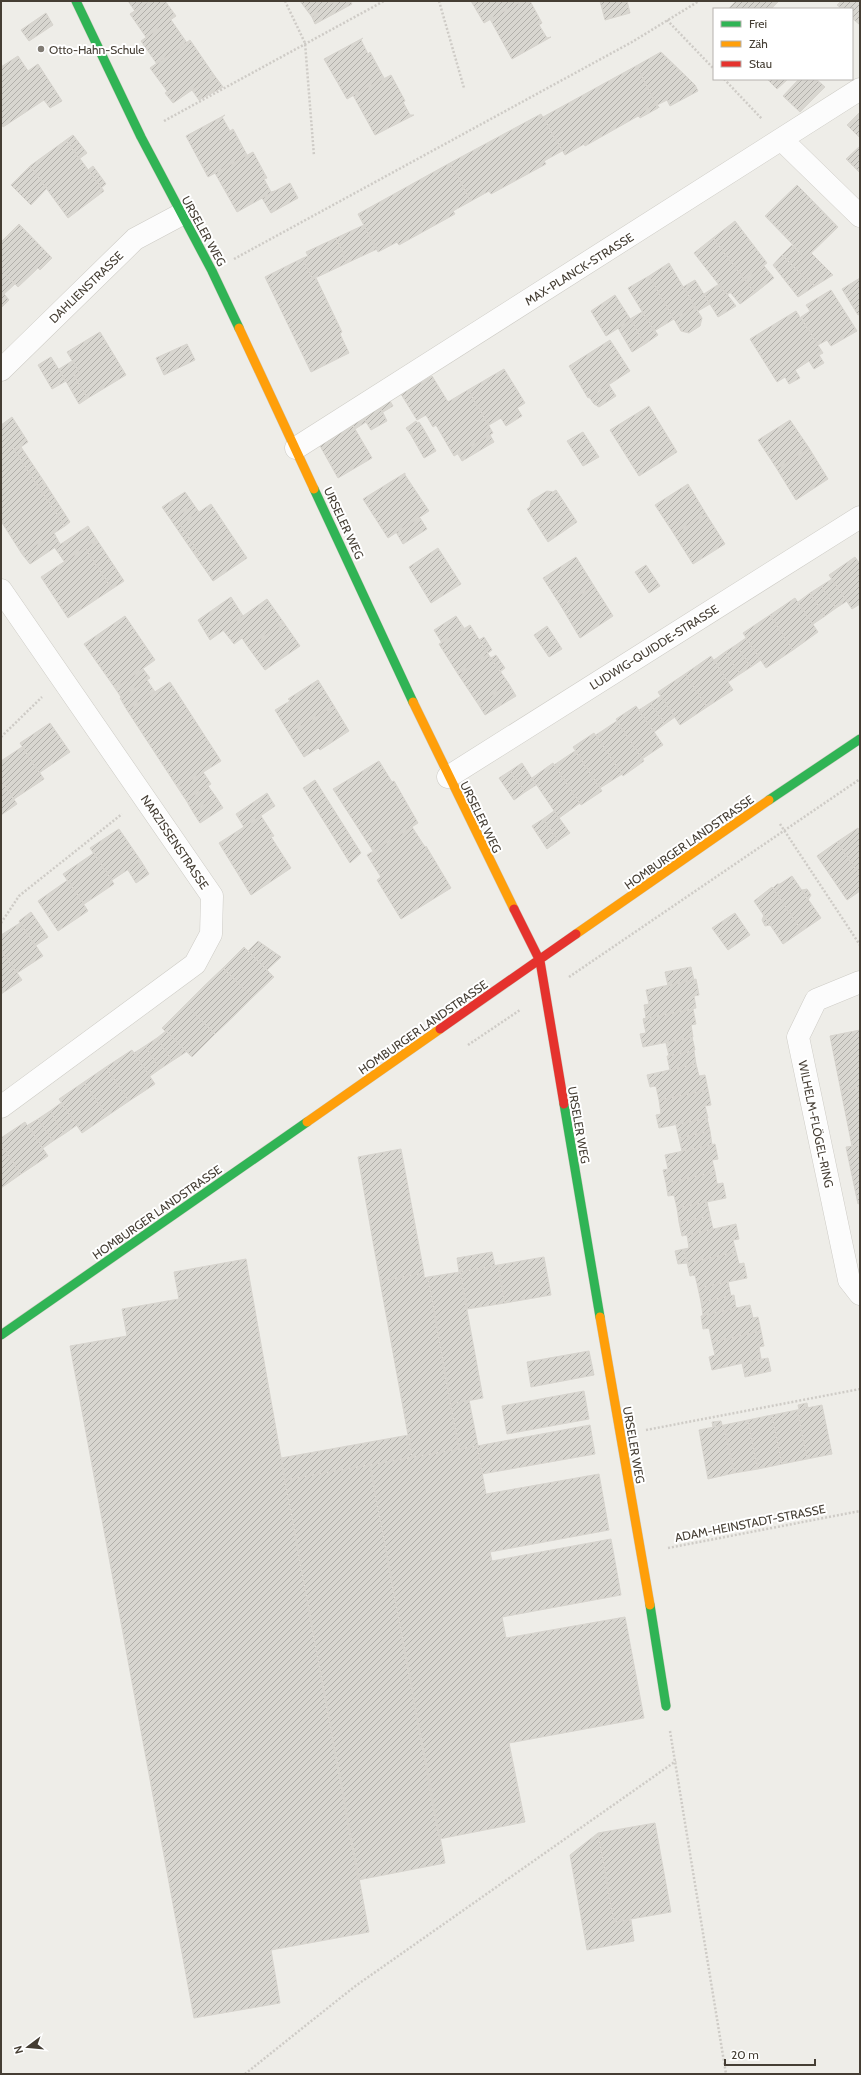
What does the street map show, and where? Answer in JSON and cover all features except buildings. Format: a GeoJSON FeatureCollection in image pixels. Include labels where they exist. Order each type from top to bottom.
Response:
{"type":"FeatureCollection","features":[{"type":"Feature","properties":{"kind":"street","name":"URSELER WEG"},"geometry":{"type":"LineString","coordinates":[[76,1],[139,135],[180,214],[212,271],[296,448],[448,777],[540,961],[620,1435],[642,1553],[666,1706]]}},
{"type":"Feature","properties":{"kind":"street","name":"MAX-PLANCK-STRASSE"},"geometry":{"type":"LineString","coordinates":[[296,448],[860,89]]}},
{"type":"Feature","properties":{"kind":"street"},"geometry":{"type":"LineString","coordinates":[[782,140],[860,216]]}},
{"type":"Feature","properties":{"kind":"street","name":"DAHLIENSTRASSE"},"geometry":{"type":"LineString","coordinates":[[1,370],[135,239],[180,214]]}},
{"type":"Feature","properties":{"kind":"street","name":"LUDWIG-QUIDDE-STRASSE"},"geometry":{"type":"LineString","coordinates":[[448,777],[860,517]]}},
{"type":"Feature","properties":{"kind":"street","name":"NARZISSENSTRASSE"},"geometry":{"type":"LineString","coordinates":[[1,590],[212,896],[211,934],[194,964],[1,1107]]}},
{"type":"Feature","properties":{"kind":"street","name":"HOMBURGER LANDSTRASSE"},"geometry":{"type":"LineString","coordinates":[[1,1335],[860,739]]}},
{"type":"Feature","properties":{"kind":"street","name":"WILHELM-FLÖGEL-RING"},"geometry":{"type":"LineString","coordinates":[[860,982],[816,1000],[798,1037],[849,1280],[860,1294]]}},
{"type":"Feature","properties":{"kind":"path"},"geometry":{"type":"LineString","coordinates":[[284,1],[305,44],[314,156]]}},
{"type":"Feature","properties":{"kind":"path"},"geometry":{"type":"LineString","coordinates":[[139,135],[384,1]]}},
{"type":"Feature","properties":{"kind":"path"},"geometry":{"type":"LineString","coordinates":[[439,1],[464,88]]}},
{"type":"Feature","properties":{"kind":"path"},"geometry":{"type":"LineString","coordinates":[[212,271],[632,42],[699,1]]}},
{"type":"Feature","properties":{"kind":"path"},"geometry":{"type":"LineString","coordinates":[[667,20],[713,68]]}},
{"type":"Feature","properties":{"kind":"path"},"geometry":{"type":"LineString","coordinates":[[725,80],[782,140]]}},
{"type":"Feature","properties":{"kind":"path"},"geometry":{"type":"LineString","coordinates":[[1,737],[61,679]]}},
{"type":"Feature","properties":{"kind":"path"},"geometry":{"type":"LineString","coordinates":[[545,994],[860,779]]}},
{"type":"Feature","properties":{"kind":"path"},"geometry":{"type":"LineString","coordinates":[[1,923],[19,896],[144,796]]}},
{"type":"Feature","properties":{"kind":"path"},"geometry":{"type":"LineString","coordinates":[[766,803],[860,946]]}},
{"type":"Feature","properties":{"kind":"path"},"geometry":{"type":"LineString","coordinates":[[620,1435],[860,1389]]}},
{"type":"Feature","properties":{"kind":"path","name":"ADAM-HEINSTADT-STRASSE"},"geometry":{"type":"LineString","coordinates":[[642,1553],[860,1511]]}},
{"type":"Feature","properties":{"kind":"path"},"geometry":{"type":"LineString","coordinates":[[666,1706],[726,2074]]}},
{"type":"Feature","properties":{"kind":"path"},"geometry":{"type":"LineString","coordinates":[[245,2074],[354,1987],[676,1761]]}},
{"type":"Feature","properties":{"kind":"traffic: fast"},"geometry":{"type":"LineString","coordinates":[[76,1],[141,137],[212,271],[239,328]]}},
{"type":"Feature","properties":{"kind":"traffic: fast"},"geometry":{"type":"LineString","coordinates":[[314,489],[413,702]]}},
{"type":"Feature","properties":{"kind":"traffic: fast"},"geometry":{"type":"LineString","coordinates":[[769,800],[860,739]]}},
{"type":"Feature","properties":{"kind":"traffic: fast"},"geometry":{"type":"LineString","coordinates":[[564,1104],[600,1317]]}},
{"type":"Feature","properties":{"kind":"traffic: fast"},"geometry":{"type":"LineString","coordinates":[[1,1335],[307,1122]]}},
{"type":"Feature","properties":{"kind":"traffic: fast"},"geometry":{"type":"LineString","coordinates":[[650,1605],[666,1706]]}},
{"type":"Feature","properties":{"kind":"traffic: slow"},"geometry":{"type":"LineString","coordinates":[[239,328],[314,489]]}},
{"type":"Feature","properties":{"kind":"traffic: slow"},"geometry":{"type":"LineString","coordinates":[[413,702],[514,909]]}},
{"type":"Feature","properties":{"kind":"traffic: slow"},"geometry":{"type":"LineString","coordinates":[[576,934],[769,800]]}},
{"type":"Feature","properties":{"kind":"traffic: slow"},"geometry":{"type":"LineString","coordinates":[[307,1122],[440,1029]]}},
{"type":"Feature","properties":{"kind":"traffic: slow"},"geometry":{"type":"LineString","coordinates":[[600,1317],[650,1605]]}},
{"type":"Feature","properties":{"kind":"traffic: jam"},"geometry":{"type":"LineString","coordinates":[[514,909],[540,961],[564,1104]]}},
{"type":"Feature","properties":{"kind":"traffic: jam"},"geometry":{"type":"LineString","coordinates":[[440,1029],[576,934]]}},
{"type":"Feature","properties":{"kind":"place","name":"Otto-Hahn-Schule"},"geometry":{"type":"Point","coordinates":[41,49]}}]}
